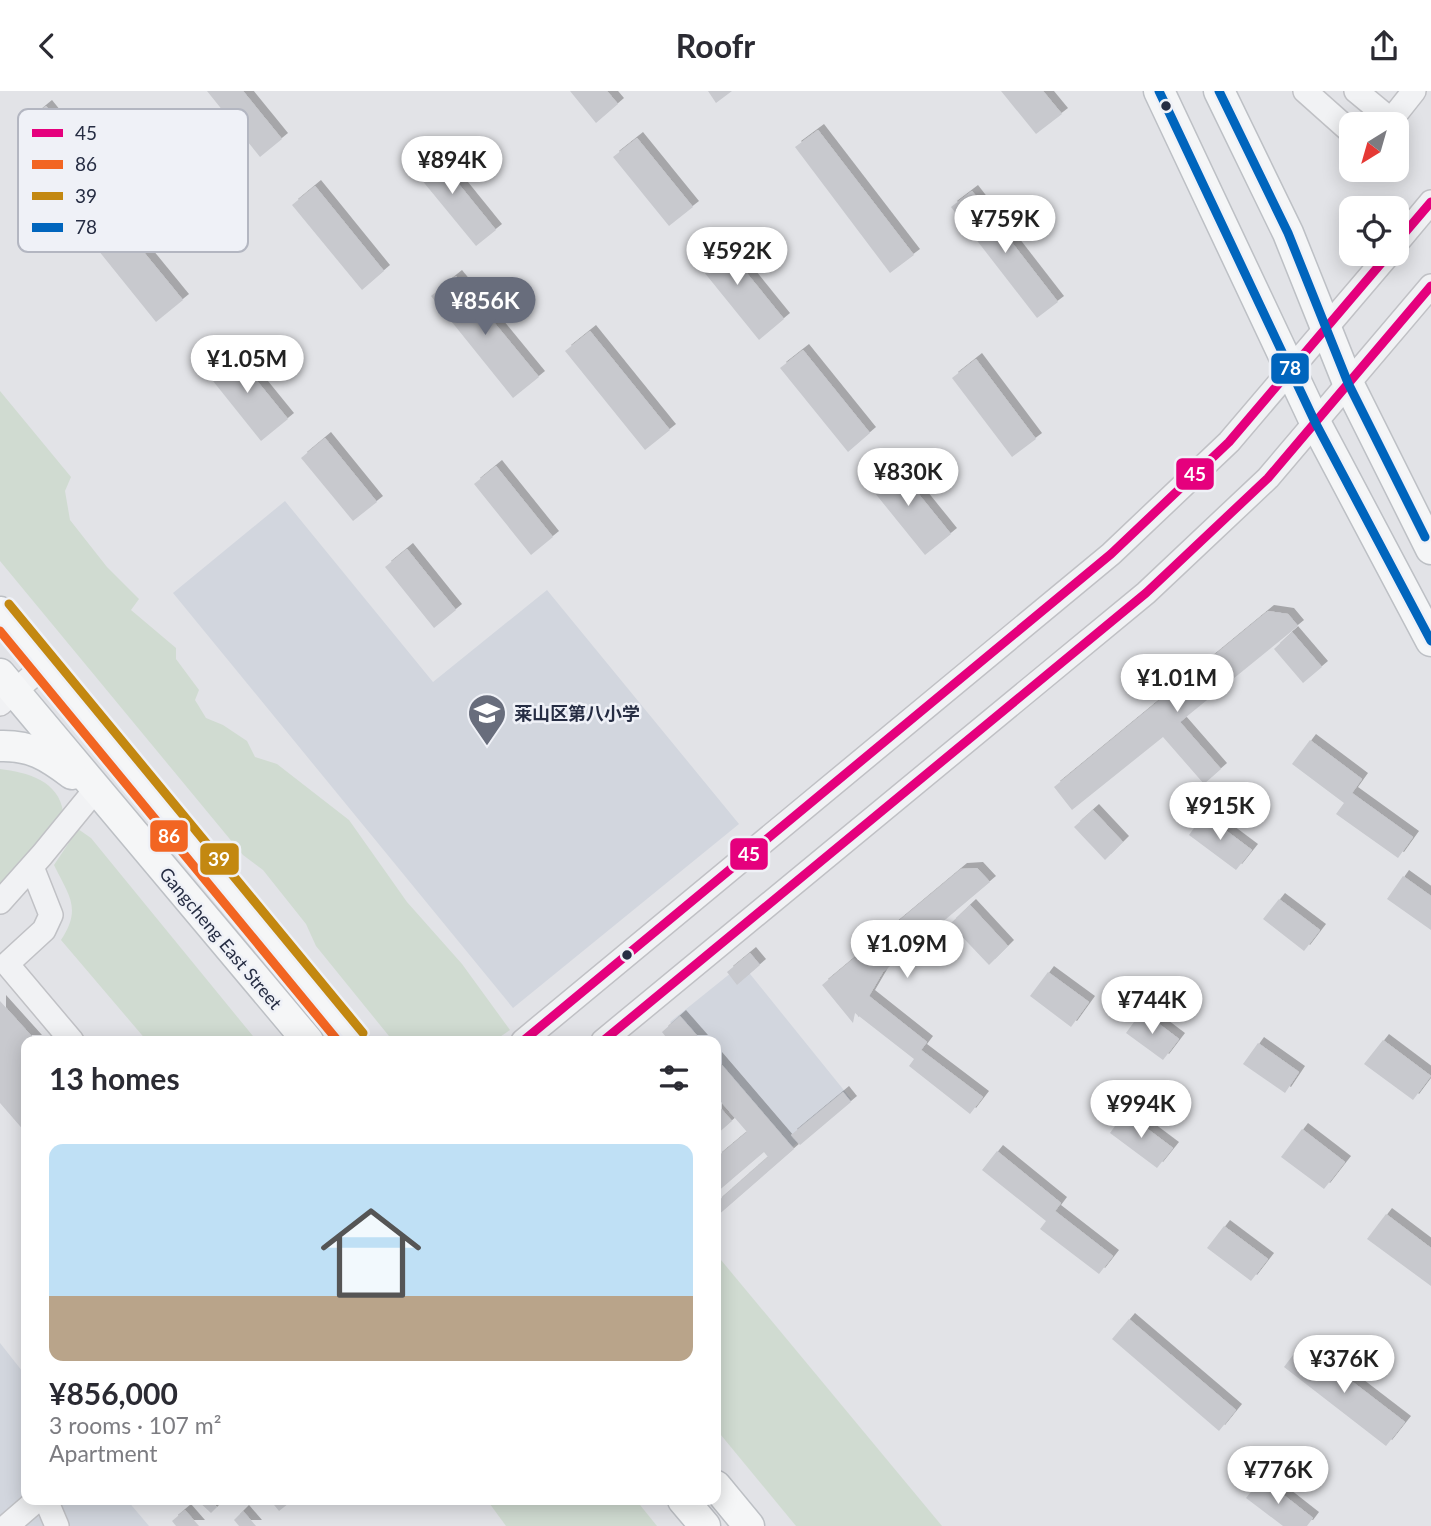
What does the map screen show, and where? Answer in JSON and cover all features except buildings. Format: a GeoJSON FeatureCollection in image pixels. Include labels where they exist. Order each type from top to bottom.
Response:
{"type":"FeatureCollection","features":[{"type":"Feature","properties":{"kind":"main road"},"geometry":{"type":"LineString","coordinates":[[1159,91],[1315,422],[1431,641]]}},
{"type":"Feature","properties":{"kind":"main road"},"geometry":{"type":"LineString","coordinates":[[1219,91],[1288,233],[1348,383],[1431,549]]}},
{"type":"Feature","properties":{"kind":"main road","name":"Gangcheng East Street"},"geometry":{"type":"LineString","coordinates":[[0,612],[350,1036]]}},
{"type":"Feature","properties":{"kind":"main road","name":"Gangcheng East Street"},"geometry":{"type":"LineString","coordinates":[[5,690],[100,795],[304,1036]]}},
{"type":"Feature","properties":{"kind":"main road"},"geometry":{"type":"LineString","coordinates":[[0,746],[18,745],[48,756],[100,795]]}},
{"type":"Feature","properties":{"kind":"main road"},"geometry":{"type":"LineString","coordinates":[[721,1492],[749,1526]]}},
{"type":"Feature","properties":{"kind":"main road"},"geometry":{"type":"LineString","coordinates":[[687,1505],[705,1526]]}},
{"type":"Feature","properties":{"kind":"street"},"geometry":{"type":"LineString","coordinates":[[1305,91],[1339,121]]}},
{"type":"Feature","properties":{"kind":"street"},"geometry":{"type":"LineString","coordinates":[[1356,91],[1378,112]]}},
{"type":"Feature","properties":{"kind":"street"},"geometry":{"type":"LineString","coordinates":[[1397,112],[1414,91]]}},
{"type":"Feature","properties":{"kind":"street"},"geometry":{"type":"LineString","coordinates":[[1409,228],[1431,202]]}},
{"type":"Feature","properties":{"kind":"street"},"geometry":{"type":"LineString","coordinates":[[529,1036],[1111,554],[1229,442],[1379,266]]}},
{"type":"Feature","properties":{"kind":"street"},"geometry":{"type":"LineString","coordinates":[[609,1036],[1146,593],[1268,478],[1431,286]]}},
{"type":"Feature","properties":{"kind":"street"},"geometry":{"type":"LineString","coordinates":[[5,690],[45,665]]}},
{"type":"Feature","properties":{"kind":"street"},"geometry":{"type":"LineString","coordinates":[[0,902],[100,795]]}},
{"type":"Feature","properties":{"kind":"street"},"geometry":{"type":"LineString","coordinates":[[32,867],[51,915],[44,930],[6,964],[68,1036]]}},
{"type":"Feature","properties":{"kind":"street"},"geometry":{"type":"LineString","coordinates":[[7,1526],[31,1505]]}},
{"type":"Feature","properties":{"kind":"street"},"geometry":{"type":"LineString","coordinates":[[48,1505],[57,1526]]}},
{"type":"Feature","properties":{"kind":"shaded area"},"geometry":{"type":"Polygon","coordinates":[[[0,391],[71,477],[65,491],[70,520],[107,567],[139,599],[131,610],[176,648],[176,659],[199,690],[195,700],[206,718],[223,725],[247,741],[255,757],[277,764],[349,820],[407,902],[462,964],[510,1030],[501,1036],[389,1036],[316,946],[306,924],[263,870],[243,855],[0,561],[0,391]]]}},
{"type":"Feature","properties":{"kind":"shaded area","name":"莱山区第八小学"},"geometry":{"type":"Polygon","coordinates":[[[285,501],[433,682],[547,590],[739,824],[513,1008],[173,593],[285,501]]]}},
{"type":"Feature","properties":{"kind":"shaded area"},"geometry":{"type":"Polygon","coordinates":[[[0,769],[40,780],[55,793],[63,812],[0,894],[0,769]]]}},
{"type":"Feature","properties":{"kind":"shaded area"},"geometry":{"type":"Polygon","coordinates":[[[78,829],[91,838],[253,1036],[143,1036],[61,940],[71,919],[72,910],[68,894],[54,865],[78,829]]]}},
{"type":"Feature","properties":{"kind":"shaded area"},"geometry":{"type":"Polygon","coordinates":[[[742,964],[851,1099],[780,1157],[721,1085],[721,1036],[682,1036],[670,1022],[742,964]]]}},
{"type":"Feature","properties":{"kind":"shaded area"},"geometry":{"type":"Polygon","coordinates":[[[721,1260],[942,1526],[796,1526],[721,1435],[721,1260]]]}},
{"type":"Feature","properties":{"kind":"shaded area"},"geometry":{"type":"Polygon","coordinates":[[[0,1343],[21,1370],[21,1505],[131,1505],[149,1526],[0,1526],[0,1343]]]}},
{"type":"Feature","properties":{"kind":"shaded area"},"geometry":{"type":"Polygon","coordinates":[[[491,1505],[640,1505],[657,1526],[506,1526],[491,1505]]]}},
{"type":"Feature","properties":{"kind":"transit line","name":"78"},"geometry":{"type":"LineString","coordinates":[[1159,91],[1315,422],[1431,641]]}},
{"type":"Feature","properties":{"kind":"transit line","name":"78"},"geometry":{"type":"LineString","coordinates":[[1219,91],[1288,233],[1348,383],[1425,537]]}},
{"type":"Feature","properties":{"kind":"transit line","name":"45"},"geometry":{"type":"LineString","coordinates":[[1409,228],[1431,202]]}},
{"type":"Feature","properties":{"kind":"transit line","name":"45"},"geometry":{"type":"LineString","coordinates":[[529,1036],[1111,554],[1229,442],[1379,266]]}},
{"type":"Feature","properties":{"kind":"transit line","name":"45"},"geometry":{"type":"LineString","coordinates":[[609,1036],[1146,593],[1268,478],[1431,286]]}},
{"type":"Feature","properties":{"kind":"transit line","name":"39"},"geometry":{"type":"LineString","coordinates":[[9,604],[363,1033]]}},
{"type":"Feature","properties":{"kind":"transit line","name":"86"},"geometry":{"type":"LineString","coordinates":[[0,631],[334,1036]]}},
{"type":"Feature","properties":{"kind":"place","name":"莱山区第八小学"},"geometry":{"type":"Point","coordinates":[487,747]}}]}
